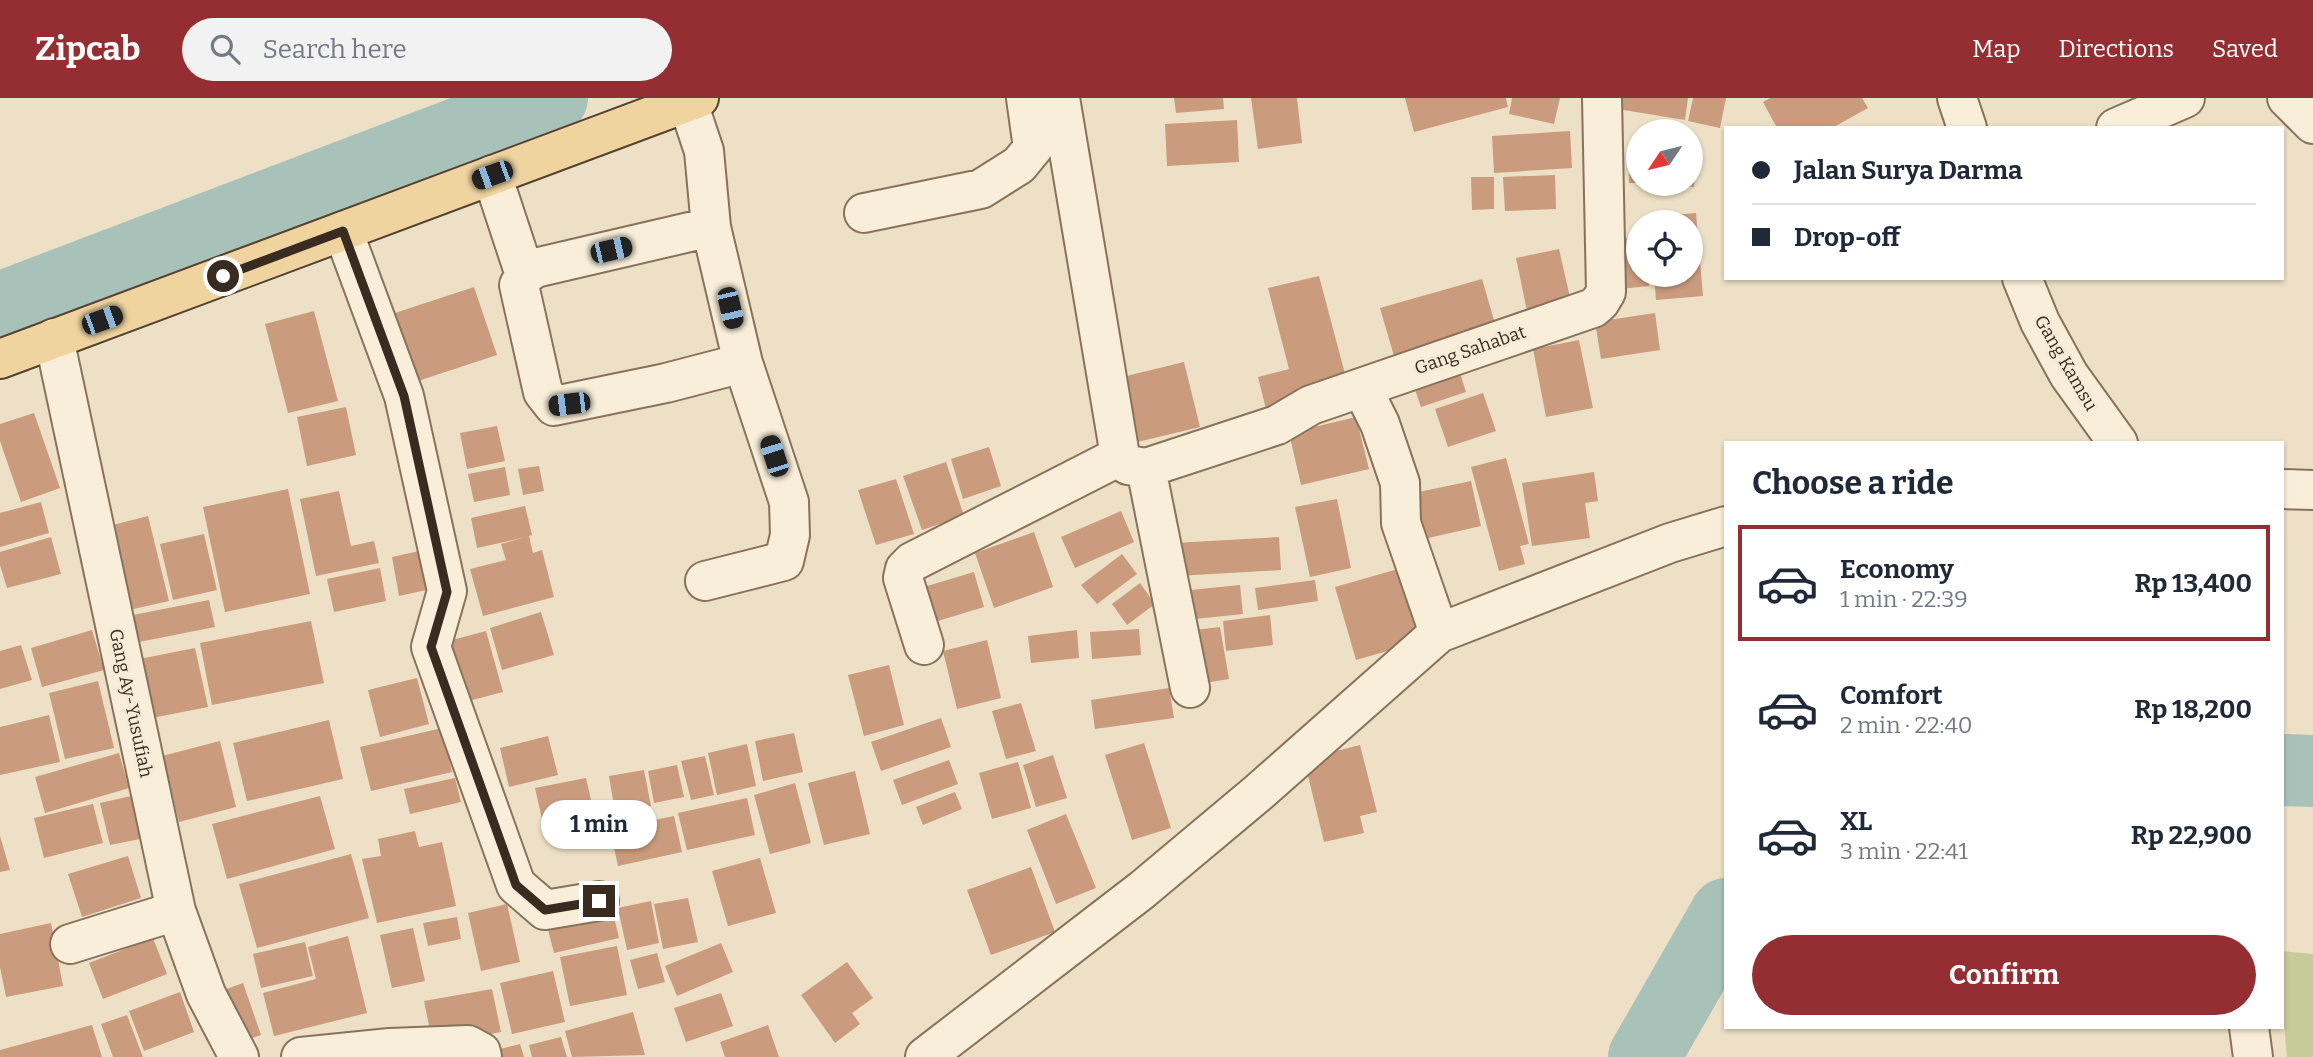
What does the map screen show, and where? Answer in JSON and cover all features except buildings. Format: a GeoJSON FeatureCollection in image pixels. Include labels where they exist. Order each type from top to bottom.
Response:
{"type":"FeatureCollection","features":[{"type":"Feature","properties":{"kind":"main road"},"geometry":{"type":"LineString","coordinates":[[0,359],[693,100]]}},
{"type":"Feature","properties":{"kind":"street"},"geometry":{"type":"LineString","coordinates":[[864,213],[981,189],[1019,165],[1033,148],[1026,98]]}},
{"type":"Feature","properties":{"kind":"street"},"geometry":{"type":"LineString","coordinates":[[1060,98],[1133,462],[1190,688]]}},
{"type":"Feature","properties":{"kind":"street","name":"Gang Sahabat"},"geometry":{"type":"LineString","coordinates":[[924,645],[903,578],[905,569],[912,562],[1133,462],[1277,425],[1311,405],[1593,307],[1600,302],[1606,292],[1602,98]]}},
{"type":"Feature","properties":{"kind":"street"},"geometry":{"type":"LineString","coordinates":[[2121,126],[2185,98]]}},
{"type":"Feature","properties":{"kind":"street"},"geometry":{"type":"LineString","coordinates":[[2287,98],[2313,124]]}},
{"type":"Feature","properties":{"kind":"street"},"geometry":{"type":"LineString","coordinates":[[693,100],[704,151],[711,227],[743,363],[789,502],[790,536],[784,561],[705,581]]}},
{"type":"Feature","properties":{"kind":"street"},"geometry":{"type":"LineString","coordinates":[[492,175],[525,275]]}},
{"type":"Feature","properties":{"kind":"street"},"geometry":{"type":"LineString","coordinates":[[711,227],[535,268],[525,275],[519,285],[543,392],[554,406],[666,383],[743,363]]}},
{"type":"Feature","properties":{"kind":"street"},"geometry":{"type":"LineString","coordinates":[[343,231],[404,396],[447,592],[431,647],[516,885],[545,910],[599,901]]}},
{"type":"Feature","properties":{"kind":"street","name":"Gang Kamsu"},"geometry":{"type":"LineString","coordinates":[[2023,280],[2040,322],[2069,375],[2117,441]]}},
{"type":"Feature","properties":{"kind":"street","name":"Gang Ay-Yusufiah"},"geometry":{"type":"LineString","coordinates":[[54,338],[176,911],[206,994],[239,1057]]}},
{"type":"Feature","properties":{"kind":"street"},"geometry":{"type":"LineString","coordinates":[[1362,388],[1380,424],[1400,483],[1401,523],[1439,633]]}},
{"type":"Feature","properties":{"kind":"street"},"geometry":{"type":"LineString","coordinates":[[2284,489],[2313,490]]}},
{"type":"Feature","properties":{"kind":"street"},"geometry":{"type":"LineString","coordinates":[[925,1057],[1142,890],[1259,792],[1439,633],[1670,543],[1724,527]]}},
{"type":"Feature","properties":{"kind":"street"},"geometry":{"type":"LineString","coordinates":[[70,944],[176,911]]}},
{"type":"Feature","properties":{"kind":"street"},"geometry":{"type":"LineString","coordinates":[[2249,1029],[2253,1057]]}},
{"type":"Feature","properties":{"kind":"street"},"geometry":{"type":"LineString","coordinates":[[301,1057],[390,1048],[468,1045],[481,1052],[482,1057]]}},
{"type":"Feature","properties":{"kind":"green space"},"geometry":{"type":"Polygon","coordinates":[[[2284,951],[2313,954],[2313,1057],[2287,1057],[2284,951]]]}},
{"type":"Feature","properties":{"kind":"waterway"},"geometry":{"type":"LineString","coordinates":[[0,308],[552,98]]}},
{"type":"Feature","properties":{"kind":"waterway"},"geometry":{"type":"LineString","coordinates":[[2284,770],[2313,771]]}},
{"type":"Feature","properties":{"kind":"waterway"},"geometry":{"type":"LineString","coordinates":[[1644,1057],[1724,917]]}},
{"type":"Feature","properties":{"kind":"route"},"geometry":{"type":"LineString","coordinates":[[223,276],[343,231],[404,396],[447,592],[431,647],[516,885],[545,910],[599,901]]}}]}
